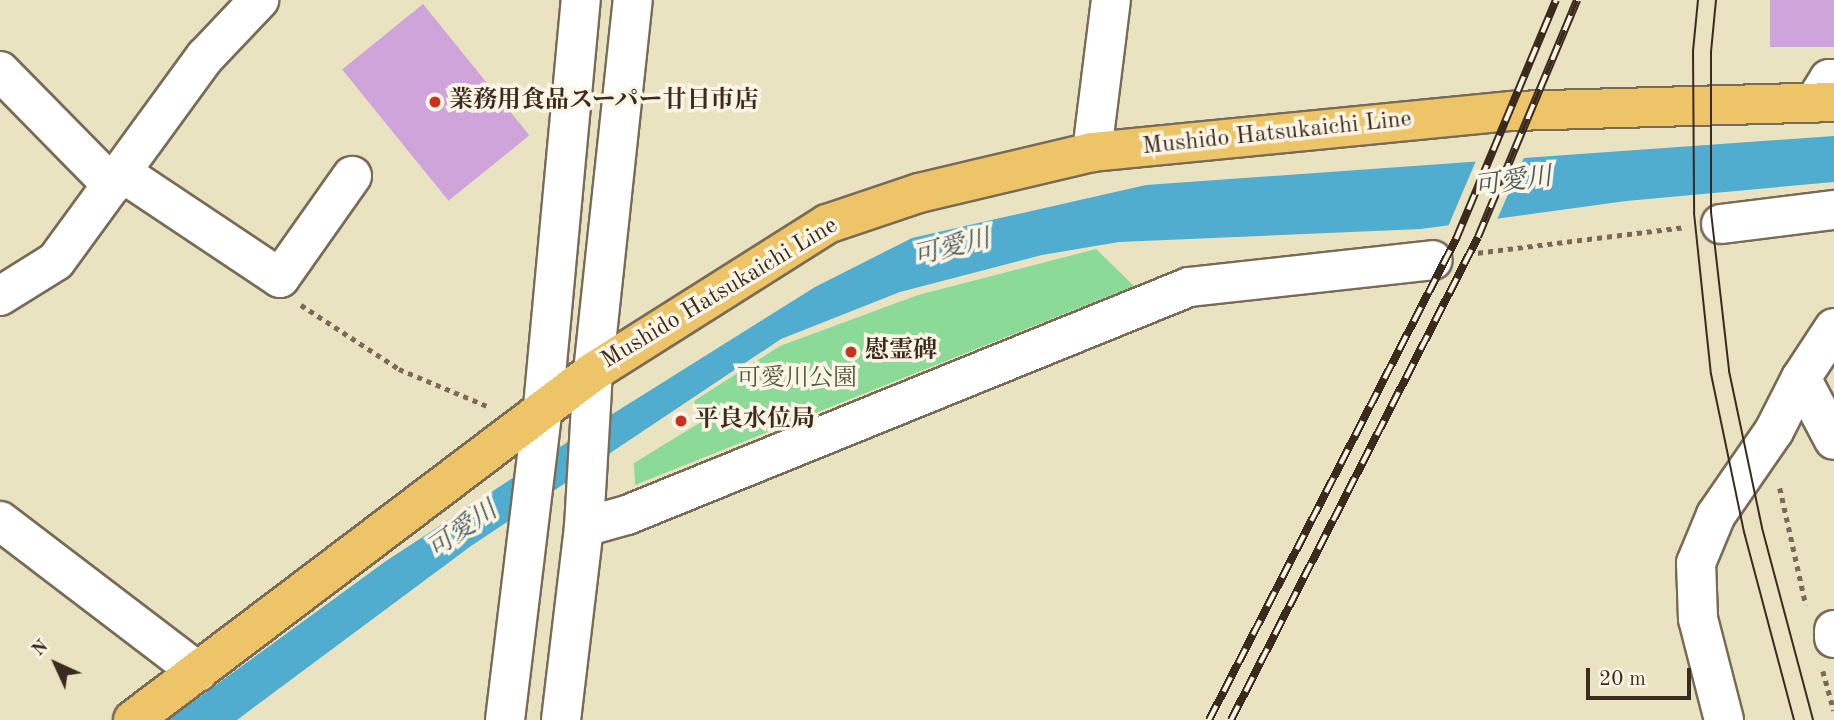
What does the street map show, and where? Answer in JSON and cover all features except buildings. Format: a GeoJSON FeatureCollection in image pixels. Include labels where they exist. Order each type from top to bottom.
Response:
{"type":"FeatureCollection","features":[{"type":"Feature","properties":{"kind":"main road","name":"Mushido Hatsukaichi Line"},"geometry":{"type":"LineString","coordinates":[[133,720],[543,407],[593,372],[827,224],[919,193],[1092,152],[1513,111],[1827,95]]}},
{"type":"Feature","properties":{"kind":"street"},"geometry":{"type":"LineString","coordinates":[[0,296],[56,261],[205,57],[259,0]]}},
{"type":"Feature","properties":{"kind":"street"},"geometry":{"type":"LineString","coordinates":[[505,720],[543,407],[581,0]]}},
{"type":"Feature","properties":{"kind":"street"},"geometry":{"type":"LineString","coordinates":[[561,720],[585,522],[593,372],[633,0]]}},
{"type":"Feature","properties":{"kind":"street"},"geometry":{"type":"LineString","coordinates":[[1092,152],[1111,0]]}},
{"type":"Feature","properties":{"kind":"street"},"geometry":{"type":"LineString","coordinates":[[0,71],[117,178],[280,278],[352,176]]}},
{"type":"Feature","properties":{"kind":"street"},"geometry":{"type":"LineString","coordinates":[[1704,225],[1834,210]]}},
{"type":"Feature","properties":{"kind":"street"},"geometry":{"type":"LineString","coordinates":[[585,522],[627,515],[1189,287],[1433,260]]}},
{"type":"Feature","properties":{"kind":"street"},"geometry":{"type":"LineString","coordinates":[[1724,720],[1698,620],[1696,563],[1716,515],[1774,431],[1801,378],[1834,328]]}},
{"type":"Feature","properties":{"kind":"street"},"geometry":{"type":"LineString","coordinates":[[1801,378],[1834,440]]}},
{"type":"Feature","properties":{"kind":"street"},"geometry":{"type":"LineString","coordinates":[[0,521],[198,672]]}},
{"type":"Feature","properties":{"kind":"path"},"geometry":{"type":"LineString","coordinates":[[1433,260],[1611,233],[1704,225]]}},
{"type":"Feature","properties":{"kind":"path"},"geometry":{"type":"LineString","coordinates":[[280,278],[294,300],[359,345],[399,369],[493,409]]}},
{"type":"Feature","properties":{"kind":"path"},"geometry":{"type":"LineString","coordinates":[[1777,477],[1824,636],[1834,711]]}},
{"type":"Feature","properties":{"kind":"green space","name":"可愛川公園"},"geometry":{"type":"Polygon","coordinates":[[[1096,249],[1134,286],[635,485],[634,463],[701,422],[694,401],[780,346],[918,295],[1096,249]]]}},
{"type":"Feature","properties":{"kind":"water","name":"可愛川"},"geometry":{"type":"Polygon","coordinates":[[[1834,136],[1834,182],[1626,201],[1421,229],[1119,242],[1042,255],[900,292],[781,339],[471,546],[237,720],[168,720],[386,561],[563,445],[815,287],[912,238],[1146,185],[1834,136]]]}},
{"type":"Feature","properties":{"kind":"pier"},"geometry":{"type":"Polygon","coordinates":[[[1526,153],[1496,222],[1447,229],[1478,156],[1526,153]]]}},
{"type":"Feature","properties":{"kind":"tram line"},"geometry":{"type":"LineString","coordinates":[[1698,0],[1693,51],[1694,213],[1711,374],[1744,532],[1794,720]]}},
{"type":"Feature","properties":{"kind":"tram line"},"geometry":{"type":"LineString","coordinates":[[1716,0],[1711,52],[1711,212],[1729,371],[1762,528],[1813,720]]}},
{"type":"Feature","properties":{"kind":"railway"},"geometry":{"type":"LineString","coordinates":[[1209,720],[1456,239],[1556,0]]}},
{"type":"Feature","properties":{"kind":"railway"},"geometry":{"type":"LineString","coordinates":[[1231,720],[1478,237],[1577,0]]}},
{"type":"Feature","properties":{"kind":"place","name":"業務用食品スーパー廿日市店"},"geometry":{"type":"Point","coordinates":[435,102]}},
{"type":"Feature","properties":{"kind":"place","name":"慰霊碑"},"geometry":{"type":"Point","coordinates":[851,352]}},
{"type":"Feature","properties":{"kind":"place","name":"平良水位局"},"geometry":{"type":"Point","coordinates":[681,421]}}]}
